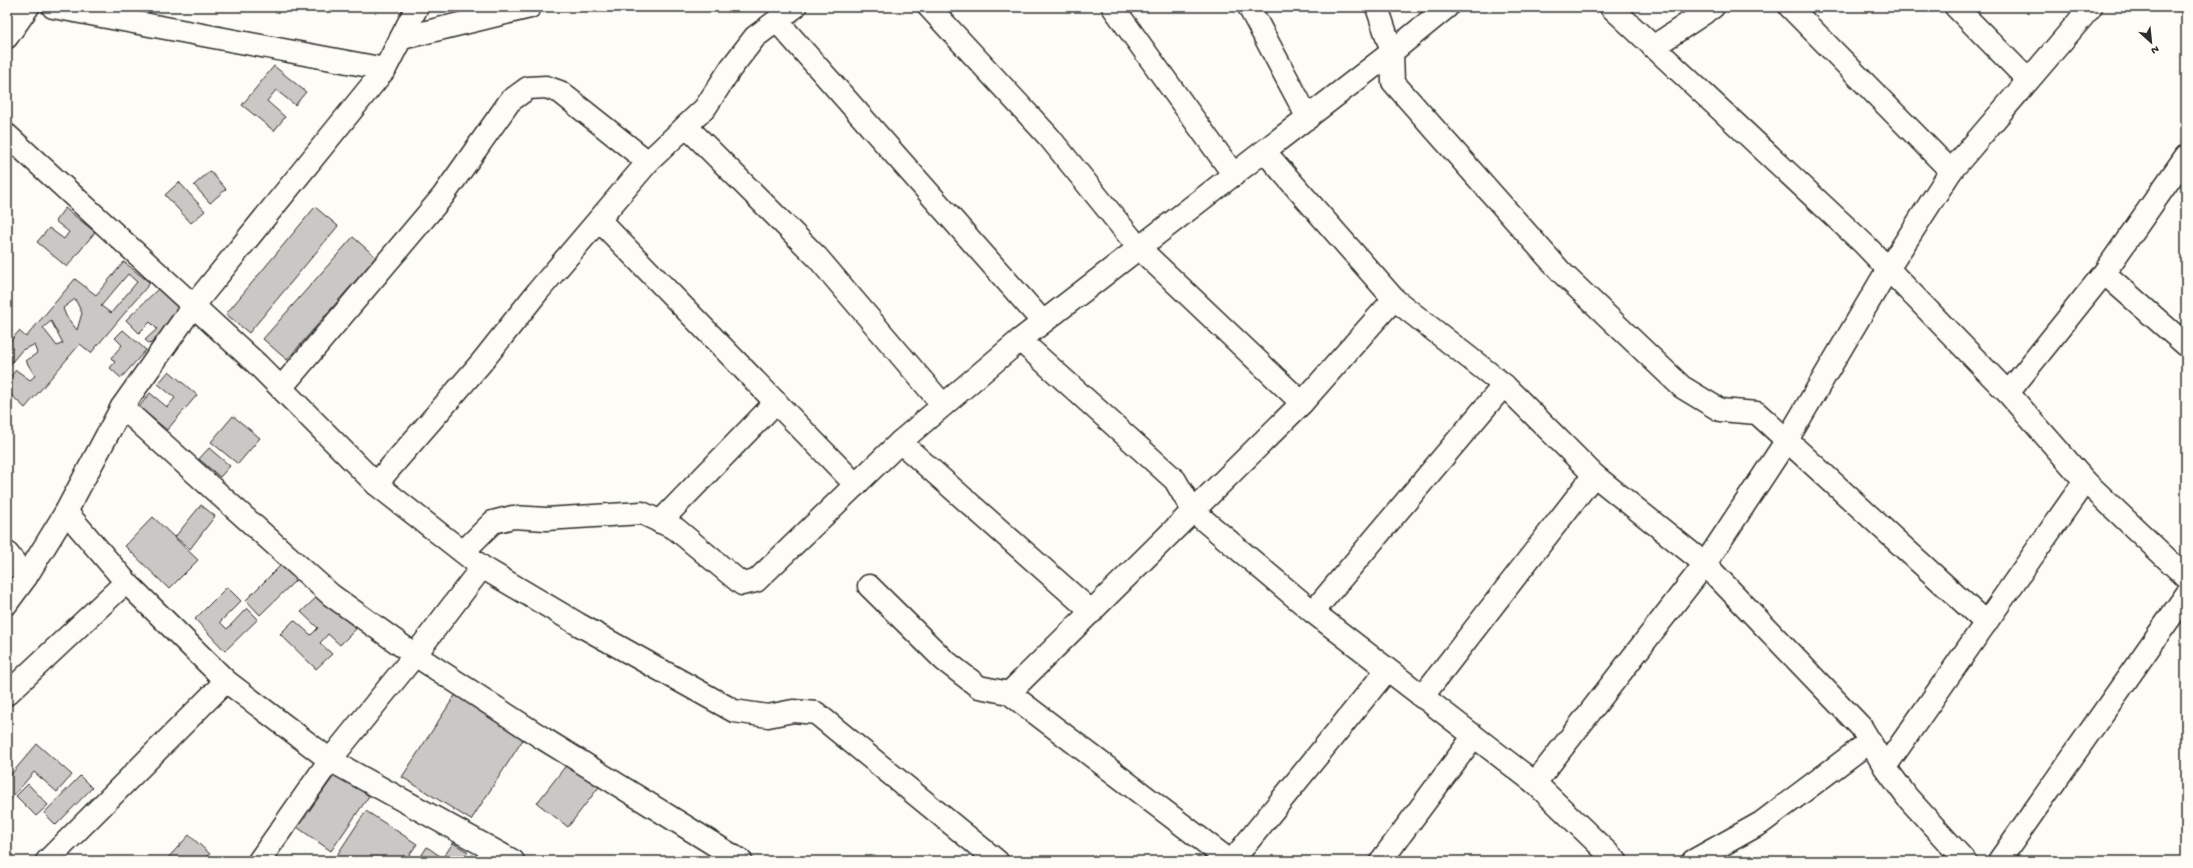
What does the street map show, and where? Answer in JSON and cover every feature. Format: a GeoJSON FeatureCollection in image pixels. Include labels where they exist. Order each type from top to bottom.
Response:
{"type":"FeatureCollection","features":[{"type":"Feature","properties":{"kind":"street"},"geometry":{"type":"LineString","coordinates":[[7,37],[28,7]]}},
{"type":"Feature","properties":{"kind":"street"},"geometry":{"type":"LineString","coordinates":[[53,7],[385,69]]}},
{"type":"Feature","properties":{"kind":"street"},"geometry":{"type":"LineString","coordinates":[[7,603],[26,577],[66,512],[122,407],[194,305],[385,69],[417,7]]}},
{"type":"Feature","properties":{"kind":"street"},"geometry":{"type":"LineString","coordinates":[[402,38],[530,7]]}},
{"type":"Feature","properties":{"kind":"street"},"geometry":{"type":"LineString","coordinates":[[376,484],[481,363],[539,290],[648,162],[705,108],[731,68],[755,36],[794,7]]}},
{"type":"Feature","properties":{"kind":"street"},"geometry":{"type":"LineString","coordinates":[[929,7],[1049,137],[1139,248],[1302,403]]}},
{"type":"Feature","properties":{"kind":"street"},"geometry":{"type":"LineString","coordinates":[[1113,7],[1234,175]]}},
{"type":"Feature","properties":{"kind":"street"},"geometry":{"type":"LineString","coordinates":[[1249,7],[1308,118]]}},
{"type":"Feature","properties":{"kind":"street"},"geometry":{"type":"LineString","coordinates":[[1377,7],[1392,52],[1393,82],[1561,272],[1682,387],[1720,410],[1757,413],[1986,623]]}},
{"type":"Feature","properties":{"kind":"street"},"geometry":{"type":"LineString","coordinates":[[463,552],[493,522],[513,517],[546,519],[642,513],[676,529],[742,584],[756,581],[900,442],[1020,340],[1265,152],[1447,7]]}},
{"type":"Feature","properties":{"kind":"street"},"geometry":{"type":"LineString","coordinates":[[1611,7],[1853,233],[2008,393],[2085,481],[2186,577]]}},
{"type":"Feature","properties":{"kind":"street"},"geometry":{"type":"LineString","coordinates":[[1653,47],[1713,7]]}},
{"type":"Feature","properties":{"kind":"street"},"geometry":{"type":"LineString","coordinates":[[1790,7],[1951,171]]}},
{"type":"Feature","properties":{"kind":"street"},"geometry":{"type":"LineString","coordinates":[[1956,7],[2028,80]]}},
{"type":"Feature","properties":{"kind":"street"},"geometry":{"type":"LineString","coordinates":[[1535,784],[1705,564],[1787,440],[1888,269],[1951,171],[2092,7]]}},
{"type":"Feature","properties":{"kind":"street"},"geometry":{"type":"LineString","coordinates":[[777,21],[1043,322]]}},
{"type":"Feature","properties":{"kind":"street"},"geometry":{"type":"LineString","coordinates":[[281,388],[443,196],[510,101],[528,88],[546,87],[560,92],[648,162]]}},
{"type":"Feature","properties":{"kind":"street"},"geometry":{"type":"LineString","coordinates":[[686,126],[817,257],[943,406]]}},
{"type":"Feature","properties":{"kind":"street"},"geometry":{"type":"LineString","coordinates":[[7,135],[194,305],[281,388],[376,484],[482,567],[578,624],[734,711],[768,716],[793,711],[816,712],[997,861]]}},
{"type":"Feature","properties":{"kind":"street"},"geometry":{"type":"LineString","coordinates":[[1265,152],[1394,299],[1504,385],[1594,475],[1705,564],[1861,727],[1884,767],[1907,797],[1965,861]]}},
{"type":"Feature","properties":{"kind":"street"},"geometry":{"type":"LineString","coordinates":[[2008,393],[2104,273],[2186,156]]}},
{"type":"Feature","properties":{"kind":"street"},"geometry":{"type":"LineString","coordinates":[[599,220],[856,485]]}},
{"type":"Feature","properties":{"kind":"street"},"geometry":{"type":"LineString","coordinates":[[2104,273],[2186,345]]}},
{"type":"Feature","properties":{"kind":"street"},"geometry":{"type":"LineString","coordinates":[[1009,694],[1302,403],[1394,299]]}},
{"type":"Feature","properties":{"kind":"street"},"geometry":{"type":"LineString","coordinates":[[1020,340],[1175,480],[1193,511],[1313,612],[1535,784],[1616,861]]}},
{"type":"Feature","properties":{"kind":"street"},"geometry":{"type":"LineString","coordinates":[[1313,612],[1504,385]]}},
{"type":"Feature","properties":{"kind":"street"},"geometry":{"type":"LineString","coordinates":[[660,522],[776,402]]}},
{"type":"Feature","properties":{"kind":"street"},"geometry":{"type":"LineString","coordinates":[[122,407],[331,595],[415,655],[544,739],[742,861]]}},
{"type":"Feature","properties":{"kind":"street"},"geometry":{"type":"LineString","coordinates":[[900,442],[1092,612]]}},
{"type":"Feature","properties":{"kind":"street"},"geometry":{"type":"LineString","coordinates":[[1422,697],[1594,475]]}},
{"type":"Feature","properties":{"kind":"street"},"geometry":{"type":"LineString","coordinates":[[1884,767],[2085,481]]}},
{"type":"Feature","properties":{"kind":"street"},"geometry":{"type":"LineString","coordinates":[[66,512],[126,582],[226,681],[330,760],[514,861]]}},
{"type":"Feature","properties":{"kind":"street"},"geometry":{"type":"LineString","coordinates":[[7,553],[26,577]]}},
{"type":"Feature","properties":{"kind":"street"},"geometry":{"type":"LineString","coordinates":[[261,860],[330,760],[415,655],[482,567]]}},
{"type":"Feature","properties":{"kind":"street"},"geometry":{"type":"LineString","coordinates":[[7,694],[126,582]]}},
{"type":"Feature","properties":{"kind":"street"},"geometry":{"type":"LineString","coordinates":[[869,586],[944,660],[979,687],[1009,694],[1231,861],[1387,670]]}},
{"type":"Feature","properties":{"kind":"street"},"geometry":{"type":"LineString","coordinates":[[1999,861],[2186,595]]}},
{"type":"Feature","properties":{"kind":"street"},"geometry":{"type":"LineString","coordinates":[[47,861],[226,681]]}},
{"type":"Feature","properties":{"kind":"street"},"geometry":{"type":"LineString","coordinates":[[1381,861],[1474,736]]}},
{"type":"Feature","properties":{"kind":"street"},"geometry":{"type":"LineString","coordinates":[[1694,861],[1761,823],[1870,742]]}},
{"type":"Feature","properties":{"kind":"building"},"geometry":{"type":"Polygon","coordinates":[[[274,66],[306,92],[295,105],[276,90],[267,101],[285,117],[274,131],[242,105],[274,66]]]}},
{"type":"Feature","properties":{"kind":"building"},"geometry":{"type":"Polygon","coordinates":[[[210,171],[226,189],[210,203],[194,185],[210,171]]]}},
{"type":"Feature","properties":{"kind":"building"},"geometry":{"type":"Polygon","coordinates":[[[179,182],[205,211],[191,223],[165,195],[179,182]]]}},
{"type":"Feature","properties":{"kind":"building"},"geometry":{"type":"Polygon","coordinates":[[[315,207],[338,226],[249,333],[226,314],[315,207]]]}},
{"type":"Feature","properties":{"kind":"building"},"geometry":{"type":"Polygon","coordinates":[[[65,208],[95,232],[67,267],[37,242],[49,228],[64,239],[69,232],[55,221],[65,208]]]}},
{"type":"Feature","properties":{"kind":"building"},"geometry":{"type":"Polygon","coordinates":[[[353,237],[376,257],[287,360],[263,339],[353,237]]]}},
{"type":"Feature","properties":{"kind":"building"},"geometry":{"type":"Polygon","coordinates":[[[124,262],[150,283],[91,353],[80,344],[25,408],[7,391],[7,381],[16,370],[30,380],[35,376],[26,361],[37,353],[34,345],[22,350],[7,368],[7,345],[19,331],[26,337],[75,279],[96,295],[124,262]],[[128,274],[101,306],[111,313],[137,282],[128,274]],[[75,299],[63,308],[66,316],[77,330],[82,313],[75,299]],[[51,321],[43,328],[57,346],[63,343],[51,321]]]}},
{"type":"Feature","properties":{"kind":"building"},"geometry":{"type":"Polygon","coordinates":[[[159,288],[183,312],[150,344],[145,340],[157,329],[150,322],[139,333],[126,320],[159,288]]]}},
{"type":"Feature","properties":{"kind":"building"},"geometry":{"type":"Polygon","coordinates":[[[123,330],[146,350],[121,378],[110,368],[115,362],[111,358],[122,345],[115,338],[123,330]]]}},
{"type":"Feature","properties":{"kind":"building"},"geometry":{"type":"Polygon","coordinates":[[[169,371],[197,395],[167,430],[139,407],[150,393],[167,407],[175,398],[158,384],[169,371]]]}},
{"type":"Feature","properties":{"kind":"building"},"geometry":{"type":"Polygon","coordinates":[[[233,416],[260,438],[238,464],[211,442],[233,416]]]}},
{"type":"Feature","properties":{"kind":"building"},"geometry":{"type":"Polygon","coordinates":[[[209,448],[230,466],[220,477],[199,459],[209,448]]]}},
{"type":"Feature","properties":{"kind":"building"},"geometry":{"type":"Polygon","coordinates":[[[201,505],[215,516],[190,549],[175,537],[201,505]]]}},
{"type":"Feature","properties":{"kind":"building"},"geometry":{"type":"Polygon","coordinates":[[[153,517],[198,560],[169,589],[125,546],[153,517]]]}},
{"type":"Feature","properties":{"kind":"building"},"geometry":{"type":"Polygon","coordinates":[[[282,564],[297,579],[260,615],[246,600],[282,564]]]}},
{"type":"Feature","properties":{"kind":"building"},"geometry":{"type":"Polygon","coordinates":[[[227,587],[241,601],[220,622],[227,629],[247,608],[258,619],[225,651],[195,619],[227,587]]]}},
{"type":"Feature","properties":{"kind":"building"},"geometry":{"type":"Polygon","coordinates":[[[320,594],[356,629],[340,645],[328,634],[320,643],[332,654],[316,669],[280,634],[294,620],[311,635],[318,628],[301,612],[320,594]]]}},
{"type":"Feature","properties":{"kind":"building"},"geometry":{"type":"Polygon","coordinates":[[[456,694],[524,738],[471,820],[402,777],[456,694]]]}},
{"type":"Feature","properties":{"kind":"building"},"geometry":{"type":"Polygon","coordinates":[[[37,744],[72,775],[57,792],[34,772],[7,803],[7,779],[37,744]]]}},
{"type":"Feature","properties":{"kind":"building"},"geometry":{"type":"Polygon","coordinates":[[[571,759],[602,783],[568,827],[537,803],[571,759]]]}},
{"type":"Feature","properties":{"kind":"building"},"geometry":{"type":"Polygon","coordinates":[[[336,773],[369,796],[331,851],[297,827],[336,773]]]}},
{"type":"Feature","properties":{"kind":"building"},"geometry":{"type":"Polygon","coordinates":[[[80,776],[92,788],[56,825],[44,813],[80,776]]]}},
{"type":"Feature","properties":{"kind":"building"},"geometry":{"type":"Polygon","coordinates":[[[28,784],[48,805],[36,816],[16,796],[28,784]]]}},
{"type":"Feature","properties":{"kind":"building"},"geometry":{"type":"Polygon","coordinates":[[[366,811],[417,844],[405,861],[333,861],[366,811]]]}},
{"type":"Feature","properties":{"kind":"building"},"geometry":{"type":"Polygon","coordinates":[[[189,835],[210,854],[204,861],[165,861],[189,835]]]}},
{"type":"Feature","properties":{"kind":"building"},"geometry":{"type":"Polygon","coordinates":[[[453,843],[468,852],[461,861],[441,861],[453,843]]]}},
{"type":"Feature","properties":{"kind":"building"},"geometry":{"type":"Polygon","coordinates":[[[427,847],[440,856],[436,861],[418,861],[427,847]]]}},
{"type":"Feature","properties":{"kind":"building"},"geometry":{"type":"Polygon","coordinates":[[[472,855],[480,861],[467,861],[472,855]]]}}]}
